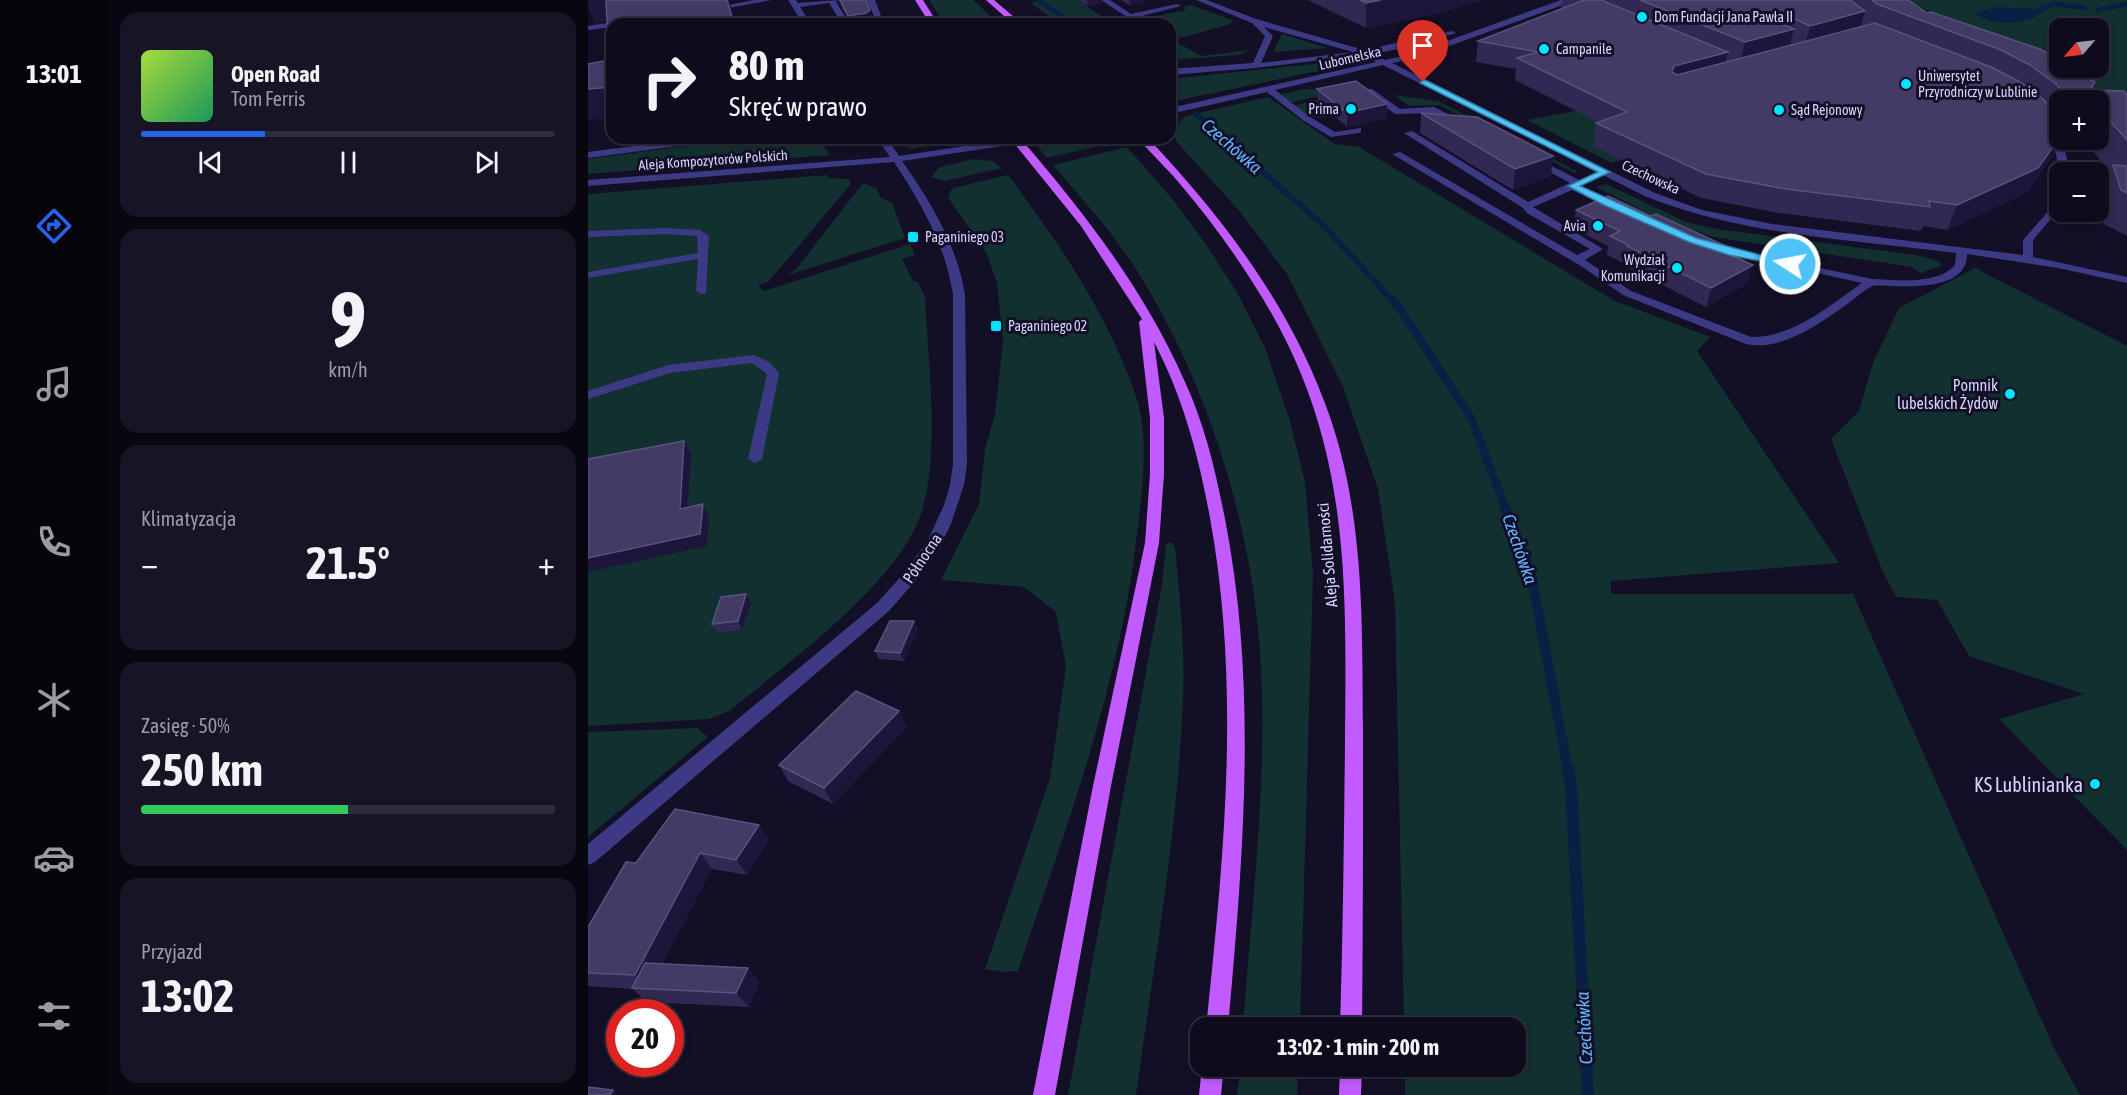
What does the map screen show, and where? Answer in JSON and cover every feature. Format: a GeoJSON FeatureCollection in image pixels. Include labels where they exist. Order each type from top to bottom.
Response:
{"type":"FeatureCollection","features":[{"type":"Feature","properties":{"kind":"main road"},"geometry":{"type":"LineString","coordinates":[[919,0],[930,18]]}},
{"type":"Feature","properties":{"kind":"main road"},"geometry":{"type":"LineString","coordinates":[[990,0],[1011,18]]}},
{"type":"Feature","properties":{"kind":"main road"},"geometry":{"type":"LineString","coordinates":[[1019,144],[1095,236],[1143,310],[1179,382],[1204,456],[1230,576],[1237,652],[1239,743],[1234,851],[1218,1017]]}},
{"type":"Feature","properties":{"kind":"main road","name":"Aleja Solidarności"},"geometry":{"type":"LineString","coordinates":[[1149,144],[1211,212],[1257,275],[1287,328],[1303,364],[1339,475],[1349,532],[1355,631],[1351,1017]]}},
{"type":"Feature","properties":{"kind":"main road"},"geometry":{"type":"LineString","coordinates":[[1044,1095],[1102,786],[1152,543],[1157,474],[1157,418],[1143,310]]}},
{"type":"Feature","properties":{"kind":"main road"},"geometry":{"type":"LineString","coordinates":[[1210,1095],[1212,1077]]}},
{"type":"Feature","properties":{"kind":"main road"},"geometry":{"type":"LineString","coordinates":[[1350,1095],[1351,1077]]}},
{"type":"Feature","properties":{"kind":"street"},"geometry":{"type":"LineString","coordinates":[[698,11],[768,0]]}},
{"type":"Feature","properties":{"kind":"street"},"geometry":{"type":"LineString","coordinates":[[803,18],[793,3],[832,0],[842,18]]}},
{"type":"Feature","properties":{"kind":"street"},"geometry":{"type":"LineString","coordinates":[[871,0],[879,18]]}},
{"type":"Feature","properties":{"kind":"street"},"geometry":{"type":"LineString","coordinates":[[1105,0],[1130,16],[1177,6]]}},
{"type":"Feature","properties":{"kind":"street","name":"Czechowska"},"geometry":{"type":"LineString","coordinates":[[1200,0],[1253,21],[1365,53],[1587,180],[1712,218],[2028,258],[2127,280]]}},
{"type":"Feature","properties":{"kind":"street","name":"Lubomelska"},"geometry":{"type":"LineString","coordinates":[[1176,72],[1255,66],[1365,53],[1434,38],[1532,8],[1569,2]]}},
{"type":"Feature","properties":{"kind":"street","name":"Lubomelska"},"geometry":{"type":"LineString","coordinates":[[1176,110],[1386,63],[1449,45],[1569,2]]}},
{"type":"Feature","properties":{"kind":"street"},"geometry":{"type":"LineString","coordinates":[[1253,21],[1269,36],[1255,66]]}},
{"type":"Feature","properties":{"kind":"street"},"geometry":{"type":"LineString","coordinates":[[588,27],[606,25]]}},
{"type":"Feature","properties":{"kind":"street"},"geometry":{"type":"LineString","coordinates":[[1364,87],[1398,112],[1434,110],[1473,129]]}},
{"type":"Feature","properties":{"kind":"street"},"geometry":{"type":"LineString","coordinates":[[1270,90],[1307,120],[1334,135],[1358,130]]}},
{"type":"Feature","properties":{"kind":"street"},"geometry":{"type":"LineString","coordinates":[[2039,118],[2057,140],[2063,162]]}},
{"type":"Feature","properties":{"kind":"street"},"geometry":{"type":"LineString","coordinates":[[1408,133],[1527,206],[1531,211],[1598,249],[1578,260]]}},
{"type":"Feature","properties":{"kind":"street","name":"Aleja Kompozytorów Polskich"},"geometry":{"type":"LineString","coordinates":[[588,155],[671,144]]}},
{"type":"Feature","properties":{"kind":"street","name":"Północna"},"geometry":{"type":"LineString","coordinates":[[588,856],[883,607],[916,570],[945,523],[959,482],[960,464],[958,283],[947,246],[912,182],[886,144]]}},
{"type":"Feature","properties":{"kind":"street","name":"Aleja Kompozytorów Polskich"},"geometry":{"type":"LineString","coordinates":[[588,183],[896,159],[991,144]]}},
{"type":"Feature","properties":{"kind":"street"},"geometry":{"type":"LineString","coordinates":[[1397,154],[1578,260],[1627,293],[1750,341],[1763,343],[1786,335],[1872,282]]}},
{"type":"Feature","properties":{"kind":"street"},"geometry":{"type":"LineString","coordinates":[[1525,156],[1587,180],[1631,215]]}},
{"type":"Feature","properties":{"kind":"street"},"geometry":{"type":"LineString","coordinates":[[1527,206],[1587,180]]}},
{"type":"Feature","properties":{"kind":"street"},"geometry":{"type":"LineString","coordinates":[[2028,258],[2028,240],[2049,214]]}},
{"type":"Feature","properties":{"kind":"street"},"geometry":{"type":"LineString","coordinates":[[588,234],[694,231],[704,236],[702,291]]}},
{"type":"Feature","properties":{"kind":"street"},"geometry":{"type":"LineString","coordinates":[[1703,243],[1733,253],[1894,285],[1955,272],[1961,265],[1961,251]]}},
{"type":"Feature","properties":{"kind":"street"},"geometry":{"type":"LineString","coordinates":[[588,275],[704,255]]}},
{"type":"Feature","properties":{"kind":"street"},"geometry":{"type":"LineString","coordinates":[[588,395],[668,369],[754,359],[773,373],[755,459]]}},
{"type":"Feature","properties":{"kind":"green space"},"geometry":{"type":"Polygon","coordinates":[[[929,0],[973,0],[992,18],[941,18],[929,0]]]}},
{"type":"Feature","properties":{"kind":"green space"},"geometry":{"type":"Polygon","coordinates":[[[1043,0],[1078,0],[1105,18],[1051,18],[1031,3],[1043,0]]]}},
{"type":"Feature","properties":{"kind":"green space"},"geometry":{"type":"Polygon","coordinates":[[[1907,0],[2127,0],[2127,120],[2109,108],[2109,90],[2079,90],[2056,78],[2109,78],[2109,18],[2049,18],[2049,74],[1907,0]]]}},
{"type":"Feature","properties":{"kind":"green space"},"geometry":{"type":"Polygon","coordinates":[[[1191,5],[1232,20],[1231,24],[1176,39],[1176,18],[1147,18],[1186,10],[1183,7],[1191,5]]]}},
{"type":"Feature","properties":{"kind":"green space"},"geometry":{"type":"Polygon","coordinates":[[[1282,34],[1328,48],[1273,52],[1282,34]]]}},
{"type":"Feature","properties":{"kind":"green space"},"geometry":{"type":"Polygon","coordinates":[[[1176,42],[1202,56],[1249,50],[1240,55],[1176,60],[1176,42]]]}},
{"type":"Feature","properties":{"kind":"green space"},"geometry":{"type":"Polygon","coordinates":[[[1341,61],[1349,61],[1352,64],[1176,101],[1176,78],[1341,61]]]}},
{"type":"Feature","properties":{"kind":"green space"},"geometry":{"type":"Polygon","coordinates":[[[1304,89],[1346,90],[1289,103],[1278,95],[1304,89]]]}},
{"type":"Feature","properties":{"kind":"green space"},"geometry":{"type":"Polygon","coordinates":[[[1394,95],[1438,101],[1578,172],[1575,173],[1439,105],[1409,106],[1394,95]]]}},
{"type":"Feature","properties":{"kind":"green space"},"geometry":{"type":"Polygon","coordinates":[[[1268,97],[1335,144],[1359,147],[1613,300],[1710,337],[1697,351],[1839,563],[1611,581],[1611,594],[1853,594],[2054,1048],[2080,1095],[1405,1095],[1405,1077],[1526,1077],[1526,1017],[1404,1017],[1395,603],[1378,489],[1343,387],[1287,274],[1241,213],[1176,141],[1176,130],[1180,121],[1186,116],[1268,97]]]}},
{"type":"Feature","properties":{"kind":"green space"},"geometry":{"type":"Polygon","coordinates":[[[1325,98],[1318,103],[1334,116],[1312,117],[1292,106],[1325,98]]]}},
{"type":"Feature","properties":{"kind":"green space"},"geometry":{"type":"Polygon","coordinates":[[[1591,108],[1644,152],[1612,163],[1527,120],[1591,108]]]}},
{"type":"Feature","properties":{"kind":"green space"},"geometry":{"type":"Polygon","coordinates":[[[701,144],[822,144],[830,155],[588,174],[588,159],[701,144]]]}},
{"type":"Feature","properties":{"kind":"green space"},"geometry":{"type":"Polygon","coordinates":[[[906,144],[942,144],[910,149],[906,144]]]}},
{"type":"Feature","properties":{"kind":"green space"},"geometry":{"type":"Polygon","coordinates":[[[1046,144],[1107,144],[1047,158],[1037,146],[1046,144]]]}},
{"type":"Feature","properties":{"kind":"green space"},"geometry":{"type":"Polygon","coordinates":[[[1127,147],[1173,200],[1205,243],[1238,294],[1265,348],[1289,418],[1305,482],[1313,573],[1300,1017],[1244,1017],[1259,828],[1261,677],[1252,582],[1243,536],[1219,446],[1184,359],[1141,277],[1099,219],[1053,165],[1127,147]]]}},
{"type":"Feature","properties":{"kind":"green space"},"geometry":{"type":"Polygon","coordinates":[[[973,159],[993,161],[1002,168],[945,181],[931,177],[940,167],[973,159]]]}},
{"type":"Feature","properties":{"kind":"green space"},"geometry":{"type":"Polygon","coordinates":[[[828,175],[827,178],[849,179],[851,184],[768,282],[758,285],[764,291],[910,244],[915,255],[902,259],[913,281],[918,282],[925,297],[932,433],[927,487],[922,511],[910,539],[891,566],[840,620],[731,710],[710,719],[588,726],[588,194],[828,175]]]}},
{"type":"Feature","properties":{"kind":"green space"},"geometry":{"type":"Polygon","coordinates":[[[1008,175],[1071,264],[1111,335],[1138,402],[1143,430],[1144,459],[1141,505],[1129,590],[1105,701],[1018,971],[1002,972],[985,969],[1050,778],[1066,667],[1056,612],[1024,587],[941,580],[979,504],[985,449],[995,414],[1003,341],[997,283],[986,252],[948,198],[952,188],[1008,175]]]}},
{"type":"Feature","properties":{"kind":"green space"},"geometry":{"type":"Polygon","coordinates":[[[863,183],[877,189],[881,198],[892,203],[905,238],[788,275],[797,268],[863,183]]]}},
{"type":"Feature","properties":{"kind":"green space"},"geometry":{"type":"Polygon","coordinates":[[[1606,184],[1686,222],[1717,229],[1916,255],[1936,260],[1943,265],[1921,273],[1912,267],[1713,237],[1652,215],[1596,187],[1606,184]]]}},
{"type":"Feature","properties":{"kind":"green space"},"geometry":{"type":"Polygon","coordinates":[[[1975,268],[2127,346],[2127,850],[1999,719],[2084,694],[1969,656],[1937,600],[1896,597],[1882,570],[1831,439],[1859,411],[1873,363],[1899,308],[1975,268]]]}},
{"type":"Feature","properties":{"kind":"green space"},"geometry":{"type":"Polygon","coordinates":[[[1172,542],[1175,548],[1183,641],[1180,748],[1171,847],[1136,1095],[1068,1095],[1162,585],[1166,544],[1172,542]]]}},
{"type":"Feature","properties":{"kind":"green space"},"geometry":{"type":"Polygon","coordinates":[[[697,728],[708,737],[588,837],[588,732],[697,728]]]}},
{"type":"Feature","properties":{"kind":"green space"},"geometry":{"type":"Polygon","coordinates":[[[1239,1077],[1298,1077],[1297,1095],[1237,1095],[1239,1077]]]}},
{"type":"Feature","properties":{"kind":"water"},"geometry":{"type":"Polygon","coordinates":[[[1996,7],[2037,9],[2043,12],[2019,22],[2009,23],[1990,21],[1976,13],[1996,7]]]}},
{"type":"Feature","properties":{"kind":"building"},"geometry":{"type":"Polygon","coordinates":[[[606,0],[727,0],[732,18],[607,18],[606,0]]]}},
{"type":"Feature","properties":{"kind":"building"},"geometry":{"type":"Polygon","coordinates":[[[840,0],[866,0],[870,10],[866,13],[848,16],[840,0]]]}},
{"type":"Feature","properties":{"kind":"building"},"geometry":{"type":"Polygon","coordinates":[[[1360,0],[1381,0],[1366,3],[1360,0]]]}},
{"type":"Feature","properties":{"kind":"building"},"geometry":{"type":"Polygon","coordinates":[[[1584,0],[1601,0],[1728,52],[1674,66],[1672,72],[1677,75],[1875,23],[1991,67],[2020,82],[2049,106],[2051,150],[2038,168],[1957,205],[1929,201],[1930,207],[1786,189],[1706,174],[1596,123],[1627,112],[1517,58],[1538,52],[1478,41],[1584,0]]]}},
{"type":"Feature","properties":{"kind":"building"},"geometry":{"type":"Polygon","coordinates":[[[1640,0],[1850,0],[1865,11],[1810,26],[1783,14],[1776,14],[1776,22],[1794,29],[1745,42],[1640,0]]]}},
{"type":"Feature","properties":{"kind":"building"},"geometry":{"type":"Polygon","coordinates":[[[1872,0],[1908,0],[1927,13],[1931,12],[2049,54],[2049,78],[2088,78],[2095,82],[2090,90],[2061,90],[2030,65],[2001,50],[1877,4],[1872,0]]]}},
{"type":"Feature","properties":{"kind":"building"},"geometry":{"type":"Polygon","coordinates":[[[606,61],[606,88],[588,89],[588,64],[606,61]]]}},
{"type":"Feature","properties":{"kind":"building"},"geometry":{"type":"Polygon","coordinates":[[[1356,81],[1387,104],[1347,113],[1317,89],[1356,81]]]}},
{"type":"Feature","properties":{"kind":"building"},"geometry":{"type":"Polygon","coordinates":[[[2109,91],[2124,91],[2127,95],[2127,140],[2109,120],[2109,91]]]}},
{"type":"Feature","properties":{"kind":"building"},"geometry":{"type":"Polygon","coordinates":[[[1421,113],[1477,117],[1553,156],[1515,169],[1421,113]]]}},
{"type":"Feature","properties":{"kind":"building"},"geometry":{"type":"Polygon","coordinates":[[[2113,165],[2127,166],[2127,193],[2121,190],[2113,165]]]}},
{"type":"Feature","properties":{"kind":"building"},"geometry":{"type":"Polygon","coordinates":[[[1608,196],[1651,216],[1656,214],[1739,252],[1733,256],[1753,265],[1711,288],[1627,246],[1610,236],[1620,231],[1576,210],[1608,196]]]}},
{"type":"Feature","properties":{"kind":"building"},"geometry":{"type":"Polygon","coordinates":[[[684,441],[680,509],[703,504],[700,534],[588,558],[588,459],[684,441]]]}},
{"type":"Feature","properties":{"kind":"building"},"geometry":{"type":"Polygon","coordinates":[[[746,594],[738,621],[712,624],[721,597],[746,594]]]}},
{"type":"Feature","properties":{"kind":"building"},"geometry":{"type":"Polygon","coordinates":[[[890,621],[914,621],[900,653],[875,651],[890,621]]]}},
{"type":"Feature","properties":{"kind":"building"},"geometry":{"type":"Polygon","coordinates":[[[856,691],[899,711],[824,788],[779,765],[856,691]]]}},
{"type":"Feature","properties":{"kind":"building"},"geometry":{"type":"Polygon","coordinates":[[[675,809],[759,825],[736,860],[700,853],[635,975],[588,973],[588,927],[626,862],[636,863],[675,809]]]}},
{"type":"Feature","properties":{"kind":"building"},"geometry":{"type":"Polygon","coordinates":[[[645,963],[748,968],[736,993],[632,988],[645,963]]]}},
{"type":"Feature","properties":{"kind":"building"},"geometry":{"type":"Polygon","coordinates":[[[588,1087],[613,1090],[610,1095],[588,1095],[588,1087]]]}},
{"type":"Feature","properties":{"kind":"waterway","name":"Czechówka"},"geometry":{"type":"LineString","coordinates":[[1037,0],[1066,18]]}},
{"type":"Feature","properties":{"kind":"waterway"},"geometry":{"type":"LineString","coordinates":[[2040,9],[2054,4],[2084,8]]}},
{"type":"Feature","properties":{"kind":"waterway"},"geometry":{"type":"LineString","coordinates":[[2098,10],[2127,4]]}},
{"type":"Feature","properties":{"kind":"waterway","name":"Czechówka"},"geometry":{"type":"LineString","coordinates":[[1196,114],[1219,134]]}},
{"type":"Feature","properties":{"kind":"waterway","name":"Czechówka"},"geometry":{"type":"LineString","coordinates":[[1217,132],[1324,226],[1392,300]]}},
{"type":"Feature","properties":{"kind":"waterway","name":"Czechówka"},"geometry":{"type":"LineString","coordinates":[[1391,299],[1401,310],[1471,418],[1506,509]]}},
{"type":"Feature","properties":{"kind":"waterway","name":"Czechówka"},"geometry":{"type":"LineString","coordinates":[[1505,507],[1531,574],[1568,770]]}},
{"type":"Feature","properties":{"kind":"waterway","name":"Czechówka"},"geometry":{"type":"LineString","coordinates":[[1568,768],[1571,786],[1588,1095]]}},
{"type":"Feature","properties":{"kind":"place","name":"Dom Fundacji Jana Pawła II"},"geometry":{"type":"Point","coordinates":[1642,17]}},
{"type":"Feature","properties":{"kind":"place","name":"Campanile"},"geometry":{"type":"Point","coordinates":[1544,49]}},
{"type":"Feature","properties":{"kind":"place","name":"Uniwersytet Przyrodniczy w Lublinie"},"geometry":{"type":"Point","coordinates":[1906,84]}},
{"type":"Feature","properties":{"kind":"place","name":"Prima"},"geometry":{"type":"Point","coordinates":[1351,109]}},
{"type":"Feature","properties":{"kind":"place","name":"Sąd Rejonowy"},"geometry":{"type":"Point","coordinates":[1779,110]}},
{"type":"Feature","properties":{"kind":"place","name":"Avia"},"geometry":{"type":"Point","coordinates":[1598,226]}},
{"type":"Feature","properties":{"kind":"place","name":"Paganiniego 03"},"geometry":{"type":"Point","coordinates":[913,237]}},
{"type":"Feature","properties":{"kind":"place","name":"Wydział Komunikacji"},"geometry":{"type":"Point","coordinates":[1677,268]}},
{"type":"Feature","properties":{"kind":"place","name":"Paganiniego 02"},"geometry":{"type":"Point","coordinates":[996,326]}},
{"type":"Feature","properties":{"kind":"place","name":"Pomnik lubelskich Żydów"},"geometry":{"type":"Point","coordinates":[2010,394]}},
{"type":"Feature","properties":{"kind":"place","name":"KS Lublinianka"},"geometry":{"type":"Point","coordinates":[2095,784]}},
{"type":"Feature","properties":{"kind":"route"},"geometry":{"type":"LineString","coordinates":[[1423,82],[1605,172],[1572,186],[1641,220],[1693,240],[1733,253],[1790,264]]}}]}
